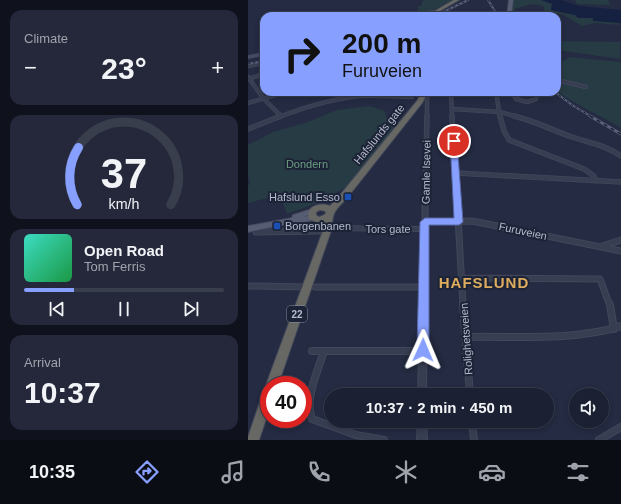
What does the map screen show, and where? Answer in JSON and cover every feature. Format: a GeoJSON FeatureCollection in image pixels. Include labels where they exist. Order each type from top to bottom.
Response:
{"type":"FeatureCollection","features":[{"type":"Feature","properties":{"kind":"highway"},"geometry":{"type":"LineString","coordinates":[[433,12],[457,0]]}},
{"type":"Feature","properties":{"kind":"highway","name":"Hafslunds gate"},"geometry":{"type":"LineString","coordinates":[[329,213],[424,96]]}},
{"type":"Feature","properties":{"kind":"highway","name":"Hafslunds gate"},"geometry":{"type":"LineString","coordinates":[[322,206],[336,200],[349,190]]}},
{"type":"Feature","properties":{"kind":"highway"},"geometry":{"type":"LineString","coordinates":[[322,206],[327,208],[329,213],[324,218],[314,216],[316,208],[322,206]]}},
{"type":"Feature","properties":{"kind":"highway","name":"22"},"geometry":{"type":"LineString","coordinates":[[276,376],[311,287],[329,213]]}},
{"type":"Feature","properties":{"kind":"highway"},"geometry":{"type":"LineString","coordinates":[[314,216],[326,229]]}},
{"type":"Feature","properties":{"kind":"highway"},"geometry":{"type":"LineString","coordinates":[[253,440],[260,419]]}},
{"type":"Feature","properties":{"kind":"main road"},"geometry":{"type":"LineString","coordinates":[[510,12],[511,0]]}},
{"type":"Feature","properties":{"kind":"main road"},"geometry":{"type":"LineString","coordinates":[[248,57],[260,55]]}},
{"type":"Feature","properties":{"kind":"main road"},"geometry":{"type":"LineString","coordinates":[[248,228],[314,216]]}},
{"type":"Feature","properties":{"kind":"street"},"geometry":{"type":"LineString","coordinates":[[248,66],[260,64]]}},
{"type":"Feature","properties":{"kind":"street"},"geometry":{"type":"LineString","coordinates":[[260,75],[248,78],[260,94]]}},
{"type":"Feature","properties":{"kind":"street"},"geometry":{"type":"LineString","coordinates":[[561,81],[586,87]]}},
{"type":"Feature","properties":{"kind":"street"},"geometry":{"type":"LineString","coordinates":[[248,103],[271,96]]}},
{"type":"Feature","properties":{"kind":"street"},"geometry":{"type":"LineString","coordinates":[[248,129],[281,116],[342,99],[363,96],[412,97]]}},
{"type":"Feature","properties":{"kind":"street","name":"Gamle Isevei"},"geometry":{"type":"LineString","coordinates":[[422,388],[426,96]]}},
{"type":"Feature","properties":{"kind":"street","name":"Rolighetsveien"},"geometry":{"type":"LineString","coordinates":[[451,96],[461,278],[470,388]]}},
{"type":"Feature","properties":{"kind":"street"},"geometry":{"type":"LineString","coordinates":[[497,96],[506,135],[509,140],[584,169],[594,176],[596,181]]}},
{"type":"Feature","properties":{"kind":"street"},"geometry":{"type":"LineString","coordinates":[[514,96],[516,99],[528,102],[534,101],[537,96]]}},
{"type":"Feature","properties":{"kind":"street"},"geometry":{"type":"LineString","coordinates":[[263,98],[281,116]]}},
{"type":"Feature","properties":{"kind":"street"},"geometry":{"type":"LineString","coordinates":[[452,109],[500,112],[538,122],[572,137],[609,148],[621,156]]}},
{"type":"Feature","properties":{"kind":"street"},"geometry":{"type":"LineString","coordinates":[[456,173],[621,182]]}},
{"type":"Feature","properties":{"kind":"street","name":"Furuveien"},"geometry":{"type":"LineString","coordinates":[[425,226],[465,220],[602,246],[621,251]]}},
{"type":"Feature","properties":{"kind":"street","name":"Tors gate"},"geometry":{"type":"LineString","coordinates":[[256,232],[425,226]]}},
{"type":"Feature","properties":{"kind":"street"},"geometry":{"type":"LineString","coordinates":[[602,246],[621,240]]}},
{"type":"Feature","properties":{"kind":"street"},"geometry":{"type":"LineString","coordinates":[[461,278],[601,279],[611,311],[614,329]]}},
{"type":"Feature","properties":{"kind":"street"},"geometry":{"type":"LineString","coordinates":[[248,286],[424,287]]}},
{"type":"Feature","properties":{"kind":"street"},"geometry":{"type":"LineString","coordinates":[[466,337],[579,335],[614,329],[621,326]]}},
{"type":"Feature","properties":{"kind":"street"},"geometry":{"type":"LineString","coordinates":[[312,351],[423,350]]}},
{"type":"Feature","properties":{"kind":"street"},"geometry":{"type":"LineString","coordinates":[[324,351],[309,404],[310,416],[312,419],[368,439],[384,440]]}},
{"type":"Feature","properties":{"kind":"street"},"geometry":{"type":"LineString","coordinates":[[600,440],[621,427]]}},
{"type":"Feature","properties":{"kind":"street"},"geometry":{"type":"LineString","coordinates":[[422,428],[422,440]]}},
{"type":"Feature","properties":{"kind":"street"},"geometry":{"type":"LineString","coordinates":[[473,428],[474,440]]}},
{"type":"Feature","properties":{"kind":"green space"},"geometry":{"type":"Polygon","coordinates":[[[454,0],[429,12],[418,12],[418,6],[422,6],[422,1],[454,0]]]}},
{"type":"Feature","properties":{"kind":"green space"},"geometry":{"type":"Polygon","coordinates":[[[512,0],[541,0],[552,4],[551,10],[561,12],[544,12],[544,7],[537,4],[515,9],[514,12],[511,12],[512,0]]]}},
{"type":"Feature","properties":{"kind":"green space"},"geometry":{"type":"Polygon","coordinates":[[[575,0],[608,0],[611,5],[577,4],[575,0]]]}},
{"type":"Feature","properties":{"kind":"green space"},"geometry":{"type":"Polygon","coordinates":[[[561,12],[576,15],[578,18],[593,18],[593,21],[619,23],[619,25],[594,23],[582,26],[561,12]]]}},
{"type":"Feature","properties":{"kind":"green space"},"geometry":{"type":"Polygon","coordinates":[[[561,41],[620,42],[620,59],[561,51],[561,41]]]}},
{"type":"Feature","properties":{"kind":"green space"},"geometry":{"type":"Polygon","coordinates":[[[570,57],[621,62],[621,128],[561,94],[561,61],[570,57]]]}},
{"type":"Feature","properties":{"kind":"green space","name":"Dondern"},"geometry":{"type":"Polygon","coordinates":[[[369,106],[385,111],[386,117],[401,122],[347,186],[323,201],[287,214],[280,195],[248,203],[248,185],[250,184],[248,176],[248,145],[273,132],[308,122],[337,110],[369,106]]]}},
{"type":"Feature","properties":{"kind":"water"},"geometry":{"type":"Polygon","coordinates":[[[541,0],[561,0],[579,6],[621,10],[621,23],[593,21],[593,18],[578,18],[575,15],[551,10],[552,4],[541,0]]]}},
{"type":"Feature","properties":{"kind":"railway"},"geometry":{"type":"LineString","coordinates":[[443,12],[468,0]]}},
{"type":"Feature","properties":{"kind":"railway"},"geometry":{"type":"LineString","coordinates":[[488,0],[496,12]]}},
{"type":"Feature","properties":{"kind":"railway"},"geometry":{"type":"LineString","coordinates":[[248,64],[260,62]]}},
{"type":"Feature","properties":{"kind":"railway"},"geometry":{"type":"LineString","coordinates":[[560,96],[592,117]]}},
{"type":"Feature","properties":{"kind":"railway"},"geometry":{"type":"LineString","coordinates":[[590,116],[621,134]]}},
{"type":"Feature","properties":{"kind":"place","name":"Hafslund Esso"},"geometry":{"type":"Point","coordinates":[348,197]}},
{"type":"Feature","properties":{"kind":"place","name":"Borgenbanen"},"geometry":{"type":"Point","coordinates":[277,226]}},
{"type":"Feature","properties":{"kind":"district","name":"HAFSLUND"},"geometry":{"type":"Point","coordinates":[484,283]}},
{"type":"Feature","properties":{"kind":"route"},"geometry":{"type":"LineString","coordinates":[[423,350],[425,222],[459,222],[454,141]]}}]}
